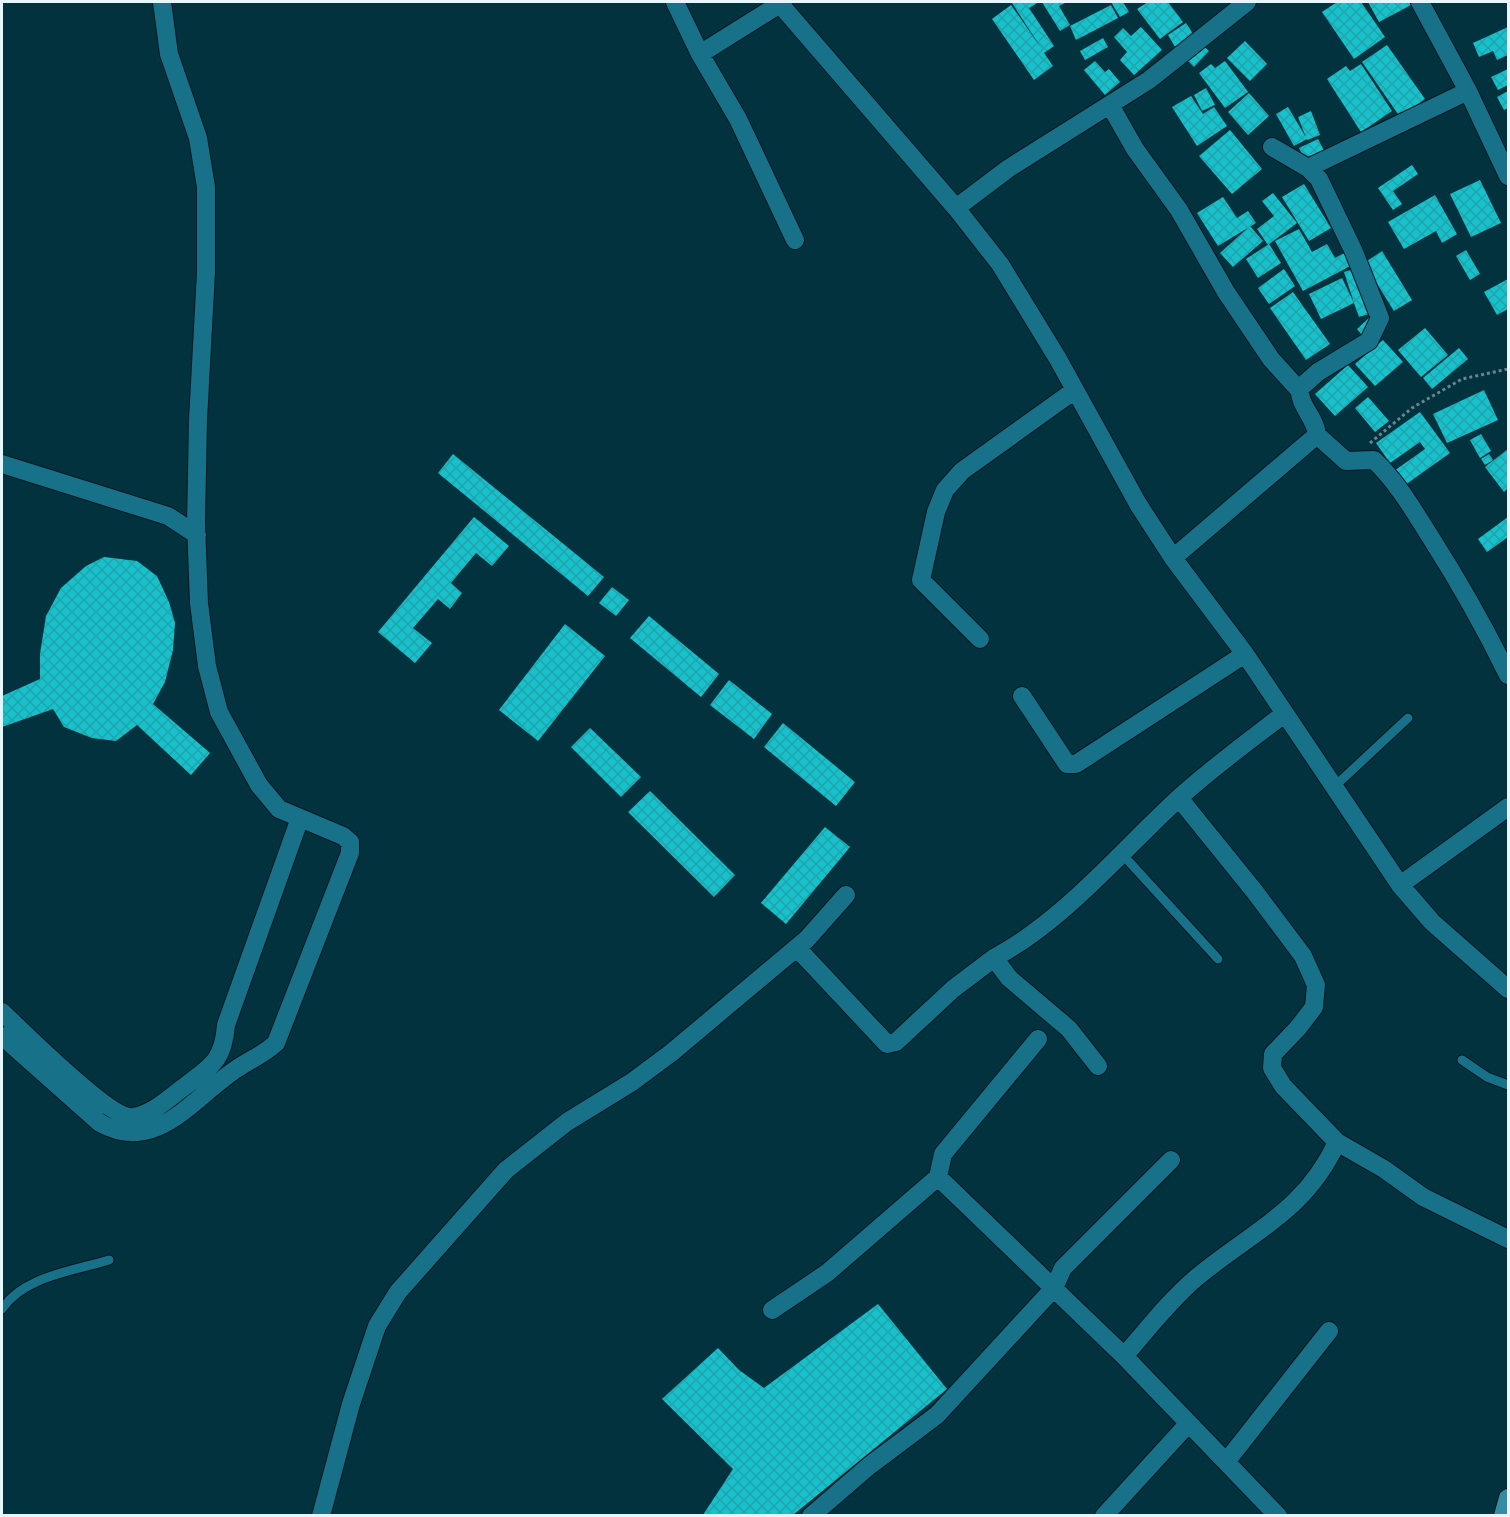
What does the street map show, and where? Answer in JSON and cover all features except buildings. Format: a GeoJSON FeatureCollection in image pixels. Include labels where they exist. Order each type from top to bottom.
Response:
{"type":"FeatureCollection","features":[{"type":"Feature","properties":{"kind":"main road"},"geometry":{"type":"LineString","coordinates":[[1503,1515],[1509,1498]]}},
{"type":"Feature","properties":{"kind":"street"},"geometry":{"type":"LineString","coordinates":[[2,1036],[100,1123],[117,1132],[146,1132],[162,1125],[239,1067],[255,1060],[276,1043],[350,853],[350,842],[344,837],[279,809],[259,785],[219,712],[207,666],[199,603],[196,505],[206,272],[206,187],[198,138],[169,54],[162,2]]}},
{"type":"Feature","properties":{"kind":"street"},"geometry":{"type":"LineString","coordinates":[[675,2],[700,54],[738,119],[795,240]]}},
{"type":"Feature","properties":{"kind":"street"},"geometry":{"type":"LineString","coordinates":[[956,208],[1009,168],[1149,80],[1247,2]]}},
{"type":"Feature","properties":{"kind":"street"},"geometry":{"type":"LineString","coordinates":[[1420,2],[1468,91],[1509,176]]}},
{"type":"Feature","properties":{"kind":"street"},"geometry":{"type":"LineString","coordinates":[[700,54],[782,3],[956,208],[1000,264],[1075,390],[1138,504],[1173,558],[1245,654],[1400,885],[1432,922],[1509,989]]}},
{"type":"Feature","properties":{"kind":"street"},"geometry":{"type":"LineString","coordinates":[[1308,168],[1468,91]]}},
{"type":"Feature","properties":{"kind":"street"},"geometry":{"type":"LineString","coordinates":[[1110,105],[1135,149],[1179,210],[1226,292],[1271,359],[1299,391],[1317,427],[1317,435],[1346,461],[1362,458],[1374,460],[1388,474],[1418,517],[1479,616],[1509,675]]}},
{"type":"Feature","properties":{"kind":"street"},"geometry":{"type":"LineString","coordinates":[[1272,147],[1308,168],[1319,179],[1335,209],[1380,318],[1369,340],[1318,372],[1302,384],[1299,391]]}},
{"type":"Feature","properties":{"kind":"street"},"geometry":{"type":"LineString","coordinates":[[980,639],[921,579],[932,529],[945,490],[962,471],[1075,390]]}},
{"type":"Feature","properties":{"kind":"street"},"geometry":{"type":"LineString","coordinates":[[1173,558],[1317,435]]}},
{"type":"Feature","properties":{"kind":"street"},"geometry":{"type":"LineString","coordinates":[[2,464],[168,516],[197,535]]}},
{"type":"Feature","properties":{"kind":"street"},"geometry":{"type":"LineString","coordinates":[[168,516],[196,505]]}},
{"type":"Feature","properties":{"kind":"street"},"geometry":{"type":"LineString","coordinates":[[1022,696],[1067,764],[1076,764],[1245,654]]}},
{"type":"Feature","properties":{"kind":"street"},"geometry":{"type":"LineString","coordinates":[[797,948],[887,1044],[896,1042],[935,1004],[1046,921],[1123,855],[1179,798],[1284,714]]}},
{"type":"Feature","properties":{"kind":"street"},"geometry":{"type":"LineString","coordinates":[[1179,798],[1303,956],[1316,985],[1314,1006],[1298,1028],[1273,1054],[1272,1068],[1283,1086],[1337,1142],[1384,1168],[1423,1197],[1509,1239]]}},
{"type":"Feature","properties":{"kind":"street"},"geometry":{"type":"LineString","coordinates":[[1400,885],[1509,807]]}},
{"type":"Feature","properties":{"kind":"street"},"geometry":{"type":"LineString","coordinates":[[2,1012],[94,1096],[118,1114],[132,1118],[155,1109],[209,1068],[222,1053],[226,1026],[300,818]]}},
{"type":"Feature","properties":{"kind":"street"},"geometry":{"type":"LineString","coordinates":[[321,1515],[351,1404],[377,1326],[398,1292],[506,1170],[567,1122],[632,1082],[671,1053],[797,948],[836,909],[846,895]]}},
{"type":"Feature","properties":{"kind":"street"},"geometry":{"type":"LineString","coordinates":[[994,958],[1009,978],[1069,1029],[1098,1066]]}},
{"type":"Feature","properties":{"kind":"street"},"geometry":{"type":"LineString","coordinates":[[772,1310],[827,1273],[938,1177],[943,1154],[1038,1039]]}},
{"type":"Feature","properties":{"kind":"street"},"geometry":{"type":"LineString","coordinates":[[1124,1356],[1193,1280],[1288,1211],[1306,1192],[1328,1162],[1337,1142]]}},
{"type":"Feature","properties":{"kind":"street"},"geometry":{"type":"LineString","coordinates":[[811,1515],[869,1466],[937,1415],[1054,1288],[1063,1268],[1171,1160]]}},
{"type":"Feature","properties":{"kind":"street"},"geometry":{"type":"LineString","coordinates":[[938,1177],[1124,1356],[1278,1515]]}},
{"type":"Feature","properties":{"kind":"street"},"geometry":{"type":"LineString","coordinates":[[1226,1462],[1329,1330]]}},
{"type":"Feature","properties":{"kind":"street"},"geometry":{"type":"LineString","coordinates":[[1104,1515],[1188,1424]]}},
{"type":"Feature","properties":{"kind":"lane"},"geometry":{"type":"LineString","coordinates":[[1334,787],[1408,718]]}},
{"type":"Feature","properties":{"kind":"lane"},"geometry":{"type":"LineString","coordinates":[[1123,855],[1218,959]]}},
{"type":"Feature","properties":{"kind":"lane"},"geometry":{"type":"LineString","coordinates":[[1462,1060],[1486,1077],[1509,1085]]}},
{"type":"Feature","properties":{"kind":"lane"},"geometry":{"type":"LineString","coordinates":[[2,1309],[18,1290],[31,1284],[109,1260]]}},
{"type":"Feature","properties":{"kind":"path"},"geometry":{"type":"LineString","coordinates":[[1362,458],[1370,444],[1412,408],[1462,379],[1509,369]]}}]}
